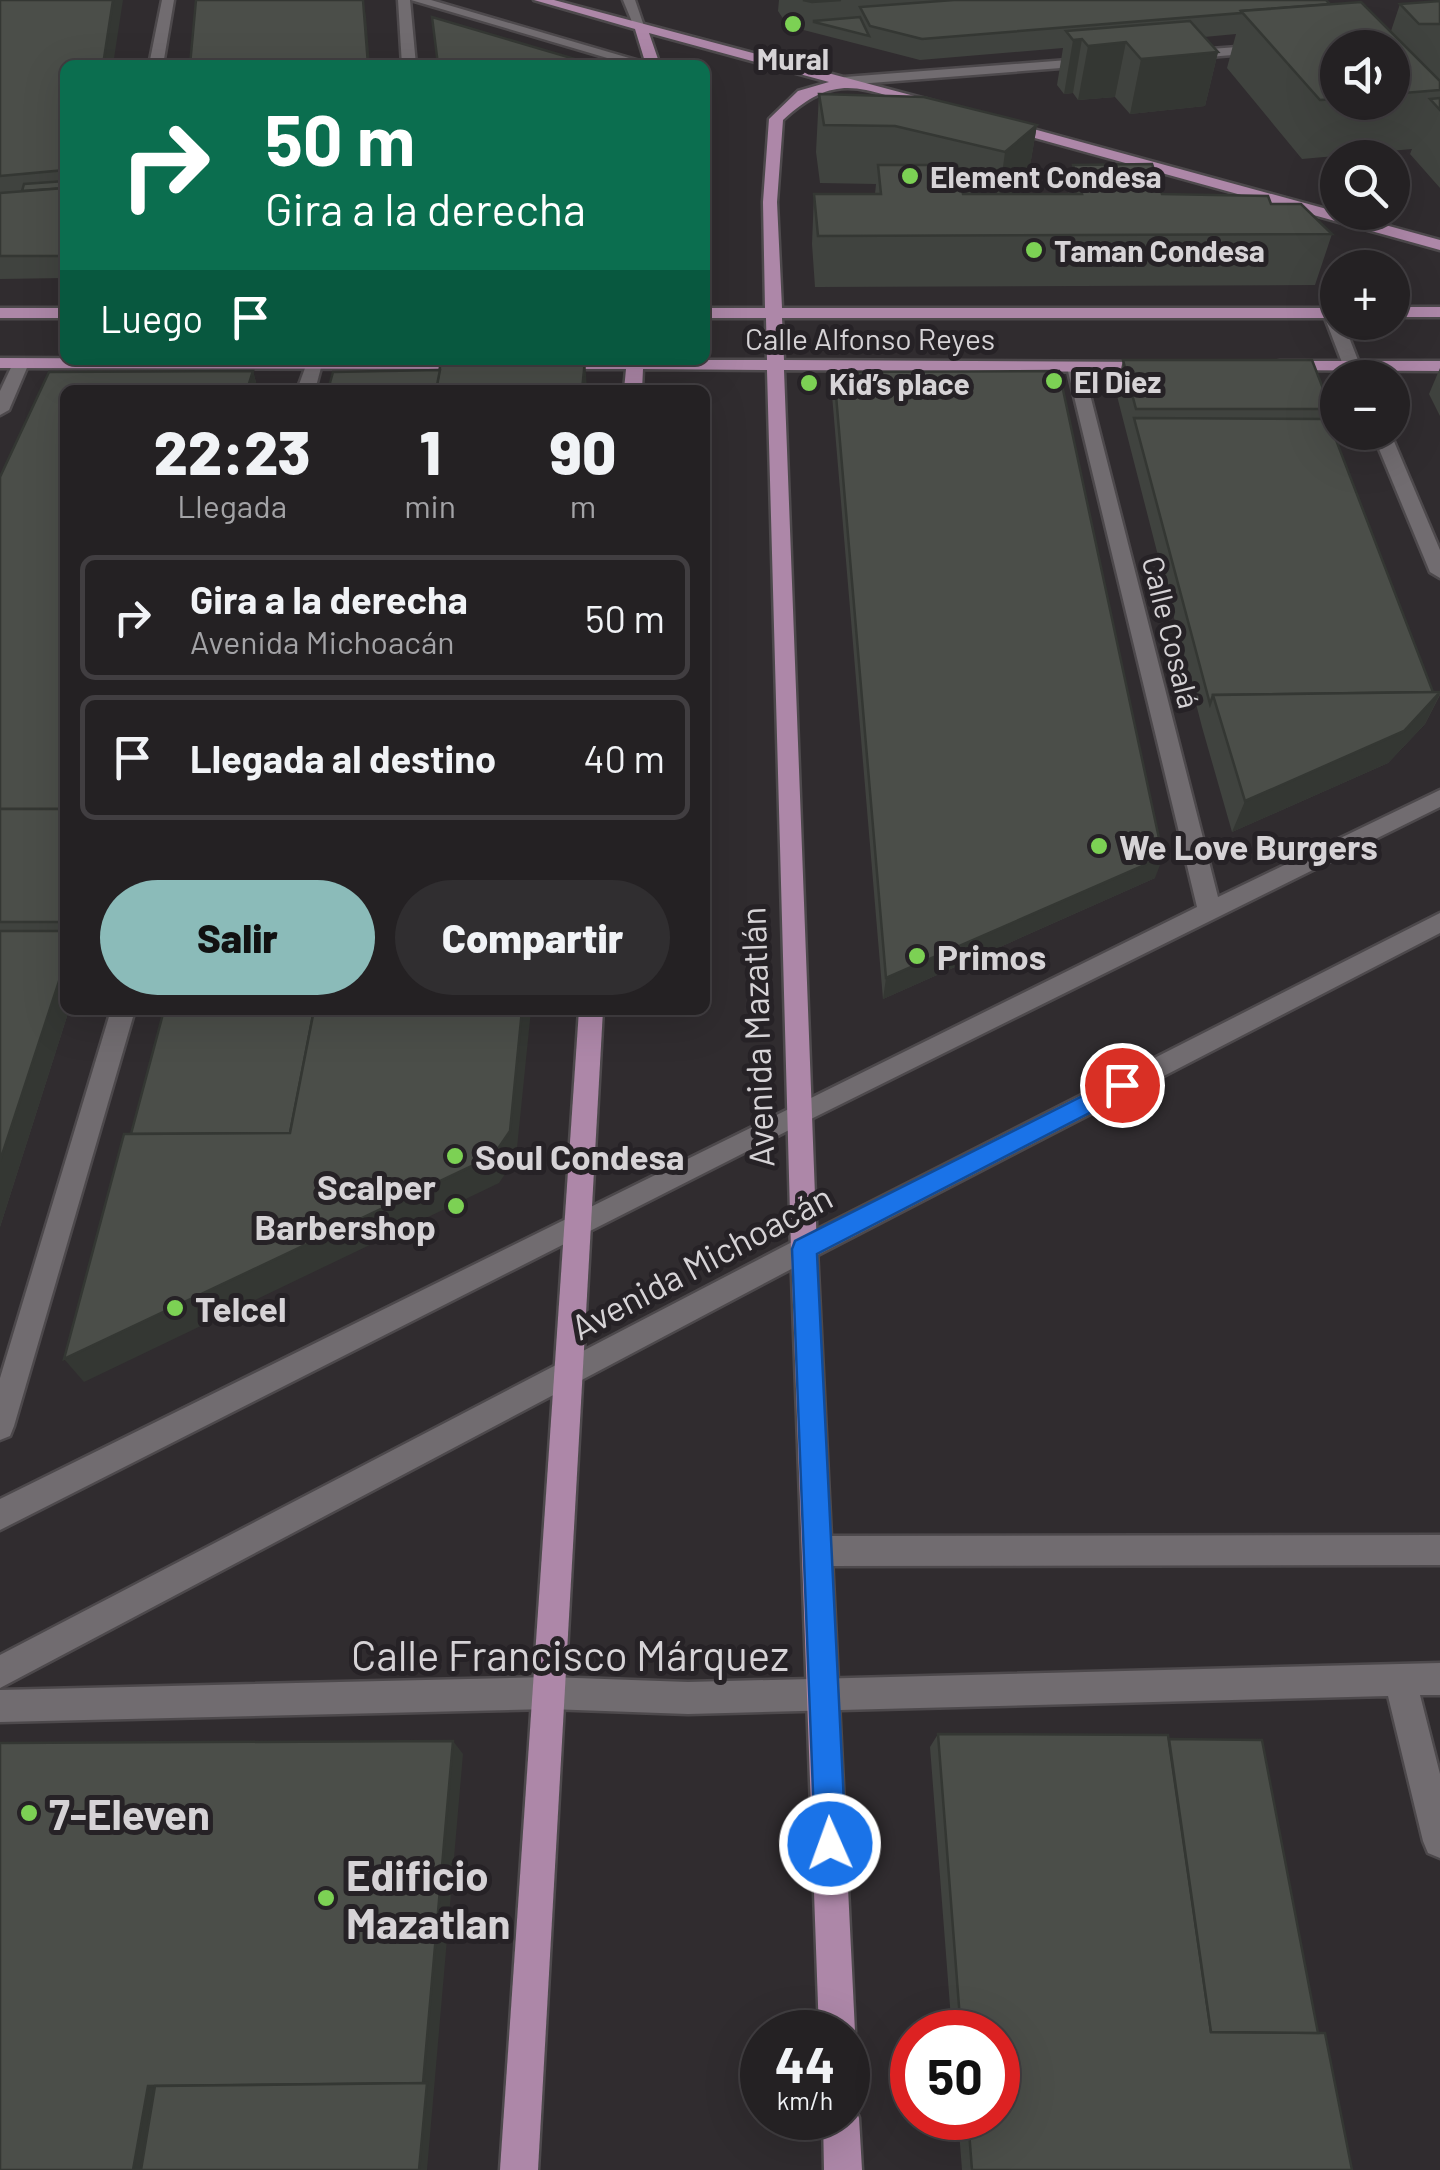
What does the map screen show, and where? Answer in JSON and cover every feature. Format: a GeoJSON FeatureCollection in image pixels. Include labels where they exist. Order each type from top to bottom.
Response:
{"type":"FeatureCollection","features":[{"type":"Feature","properties":{"kind":"main road"},"geometry":{"type":"LineString","coordinates":[[540,0],[940,107]]}},
{"type":"Feature","properties":{"kind":"main road"},"geometry":{"type":"LineString","coordinates":[[640,26],[649,60]]}},
{"type":"Feature","properties":{"kind":"main road","name":"Avenida Mazatlán"},"geometry":{"type":"LineString","coordinates":[[837,2010],[804,1249],[770,202],[776,119],[802,94],[845,81]]}},
{"type":"Feature","properties":{"kind":"main road"},"geometry":{"type":"LineString","coordinates":[[978,118],[1440,245]]}},
{"type":"Feature","properties":{"kind":"main road"},"geometry":{"type":"LineString","coordinates":[[0,312],[60,313]]}},
{"type":"Feature","properties":{"kind":"main road"},"geometry":{"type":"LineString","coordinates":[[1410,312],[1440,312]]}},
{"type":"Feature","properties":{"kind":"main road","name":"Calle Alfonso Reyes"},"geometry":{"type":"LineString","coordinates":[[710,313],[1320,313]]}},
{"type":"Feature","properties":{"kind":"main road"},"geometry":{"type":"LineString","coordinates":[[0,363],[60,363]]}},
{"type":"Feature","properties":{"kind":"main road","name":"Calle Alfonso Reyes"},"geometry":{"type":"LineString","coordinates":[[710,363],[1174,367]]}},
{"type":"Feature","properties":{"kind":"main road"},"geometry":{"type":"LineString","coordinates":[[1253,366],[1320,370]]}},
{"type":"Feature","properties":{"kind":"main road"},"geometry":{"type":"LineString","coordinates":[[1410,368],[1440,366]]}},
{"type":"Feature","properties":{"kind":"main road"},"geometry":{"type":"LineString","coordinates":[[519,2170],[592,1015]]}},
{"type":"Feature","properties":{"kind":"main road"},"geometry":{"type":"LineString","coordinates":[[842,2140],[843,2170]]}},
{"type":"Feature","properties":{"kind":"street"},"geometry":{"type":"LineString","coordinates":[[157,60],[168,0]]}},
{"type":"Feature","properties":{"kind":"street"},"geometry":{"type":"LineString","coordinates":[[404,0],[408,60]]}},
{"type":"Feature","properties":{"kind":"street"},"geometry":{"type":"LineString","coordinates":[[417,0],[632,60]]}},
{"type":"Feature","properties":{"kind":"street"},"geometry":{"type":"LineString","coordinates":[[629,0],[640,26]]}},
{"type":"Feature","properties":{"kind":"street"},"geometry":{"type":"LineString","coordinates":[[1162,57],[1281,48]]}},
{"type":"Feature","properties":{"kind":"street"},"geometry":{"type":"LineString","coordinates":[[845,81],[1103,61]]}},
{"type":"Feature","properties":{"kind":"street"},"geometry":{"type":"LineString","coordinates":[[0,410],[21,363]]}},
{"type":"Feature","properties":{"kind":"street","name":"Calle Cosalá"},"geometry":{"type":"LineString","coordinates":[[1076,367],[1210,912]]}},
{"type":"Feature","properties":{"kind":"street"},"geometry":{"type":"LineString","coordinates":[[1388,450],[1440,572]]}},
{"type":"Feature","properties":{"kind":"street"},"geometry":{"type":"LineString","coordinates":[[0,1515],[577,1223],[1440,798]]}},
{"type":"Feature","properties":{"kind":"street","name":"Avenida Michoacán"},"geometry":{"type":"LineString","coordinates":[[0,1672],[804,1249],[1440,922]]}},
{"type":"Feature","properties":{"kind":"street"},"geometry":{"type":"LineString","coordinates":[[0,1426],[122,1015]]}},
{"type":"Feature","properties":{"kind":"street"},"geometry":{"type":"LineString","coordinates":[[819,1550],[1440,1550]]}},
{"type":"Feature","properties":{"kind":"street"},"geometry":{"type":"LineString","coordinates":[[1400,1679],[1440,1841]]}},
{"type":"Feature","properties":{"kind":"street","name":"Calle Francisco Márquez"},"geometry":{"type":"LineString","coordinates":[[0,1706],[549,1693],[688,1698],[1440,1679]]}},
{"type":"Feature","properties":{"kind":"building"},"geometry":{"type":"Polygon","coordinates":[[[0,0],[113,0],[104,60],[60,60],[60,170],[0,176],[0,0]]]}},
{"type":"Feature","properties":{"kind":"building"},"geometry":{"type":"Polygon","coordinates":[[[196,0],[363,0],[368,60],[190,60],[196,0]]]}},
{"type":"Feature","properties":{"kind":"building"},"geometry":{"type":"Polygon","coordinates":[[[954,0],[1326,0],[1330,4],[922,39],[870,26],[860,7],[954,0]]]}},
{"type":"Feature","properties":{"kind":"building"},"geometry":{"type":"Polygon","coordinates":[[[1440,1],[1440,24],[1419,24],[1400,4],[1440,1]]]}},
{"type":"Feature","properties":{"kind":"building"},"geometry":{"type":"Polygon","coordinates":[[[1361,2],[1389,30],[1320,30],[1320,100],[1241,11],[1361,2]]]}},
{"type":"Feature","properties":{"kind":"building"},"geometry":{"type":"Polygon","coordinates":[[[432,17],[578,60],[437,60],[432,17]]]}},
{"type":"Feature","properties":{"kind":"building"},"geometry":{"type":"Polygon","coordinates":[[[860,17],[869,36],[814,22],[814,21],[860,17]]]}},
{"type":"Feature","properties":{"kind":"building"},"geometry":{"type":"Polygon","coordinates":[[[1190,21],[1218,52],[1141,59],[1126,42],[1088,46],[1082,39],[1073,40],[1066,31],[1190,21]]]}},
{"type":"Feature","properties":{"kind":"building"},"geometry":{"type":"Polygon","coordinates":[[[1410,51],[1440,81],[1440,90],[1410,92],[1410,51]]]}},
{"type":"Feature","properties":{"kind":"building"},"geometry":{"type":"Polygon","coordinates":[[[819,94],[924,97],[1037,125],[1005,152],[895,126],[824,125],[819,94]]]}},
{"type":"Feature","properties":{"kind":"building"},"geometry":{"type":"Polygon","coordinates":[[[1152,164],[1162,194],[1268,196],[1271,204],[1301,204],[1320,222],[1320,230],[1332,234],[818,236],[814,194],[881,194],[878,165],[957,165],[963,194],[1082,194],[1073,165],[1152,164]]]}},
{"type":"Feature","properties":{"kind":"building"},"geometry":{"type":"Polygon","coordinates":[[[60,181],[60,188],[22,191],[24,184],[60,181]]]}},
{"type":"Feature","properties":{"kind":"building"},"geometry":{"type":"Polygon","coordinates":[[[60,188],[60,256],[0,256],[0,193],[60,188]]]}},
{"type":"Feature","properties":{"kind":"building"},"geometry":{"type":"Polygon","coordinates":[[[1123,360],[1312,360],[1320,381],[1320,409],[1136,409],[1123,360]]]}},
{"type":"Feature","properties":{"kind":"building"},"geometry":{"type":"Polygon","coordinates":[[[440,365],[584,365],[582,385],[437,385],[440,365]]]}},
{"type":"Feature","properties":{"kind":"building"},"geometry":{"type":"Polygon","coordinates":[[[440,370],[437,385],[329,385],[333,372],[440,370]]]}},
{"type":"Feature","properties":{"kind":"building"},"geometry":{"type":"Polygon","coordinates":[[[253,371],[249,385],[60,385],[60,809],[0,809],[0,477],[49,372],[253,371]]]}},
{"type":"Feature","properties":{"kind":"building"},"geometry":{"type":"Polygon","coordinates":[[[1059,371],[1163,857],[886,978],[834,372],[1059,371]]]}},
{"type":"Feature","properties":{"kind":"building"},"geometry":{"type":"Polygon","coordinates":[[[1134,418],[1320,419],[1320,450],[1340,450],[1433,692],[1213,695],[1210,704],[1134,418]]]}},
{"type":"Feature","properties":{"kind":"building"},"geometry":{"type":"Polygon","coordinates":[[[1440,692],[1404,731],[1245,801],[1213,695],[1440,692]]]}},
{"type":"Feature","properties":{"kind":"building"},"geometry":{"type":"Polygon","coordinates":[[[0,809],[60,809],[60,922],[0,922],[0,809]]]}},
{"type":"Feature","properties":{"kind":"building"},"geometry":{"type":"Polygon","coordinates":[[[0,931],[60,931],[60,978],[0,1161],[0,931]]]}},
{"type":"Feature","properties":{"kind":"building"},"geometry":{"type":"Polygon","coordinates":[[[163,1015],[313,1015],[290,1133],[131,1134],[163,1015]]]}},
{"type":"Feature","properties":{"kind":"building"},"geometry":{"type":"Polygon","coordinates":[[[313,1015],[522,1015],[510,1131],[493,1156],[64,1359],[124,1134],[290,1133],[313,1015]]]}},
{"type":"Feature","properties":{"kind":"building"},"geometry":{"type":"Polygon","coordinates":[[[938,1734],[1168,1735],[1211,2032],[1325,2033],[1352,2170],[972,2170],[970,2140],[1020,2140],[1020,2010],[959,2010],[938,1734]]]}},
{"type":"Feature","properties":{"kind":"building"},"geometry":{"type":"Polygon","coordinates":[[[1169,1739],[1262,1740],[1318,2033],[1211,2032],[1169,1739]]]}},
{"type":"Feature","properties":{"kind":"building"},"geometry":{"type":"Polygon","coordinates":[[[453,1741],[423,2083],[148,2086],[133,2170],[0,2170],[0,1743],[453,1741]]]}},
{"type":"Feature","properties":{"kind":"building"},"geometry":{"type":"Polygon","coordinates":[[[427,2083],[419,2170],[141,2170],[155,2086],[427,2083]]]}},
{"type":"Feature","properties":{"kind":"place","name":"Mural"},"geometry":{"type":"Point","coordinates":[793,24]}},
{"type":"Feature","properties":{"kind":"place","name":"Element Condesa"},"geometry":{"type":"Point","coordinates":[910,176]}},
{"type":"Feature","properties":{"kind":"place","name":"Taman Condesa"},"geometry":{"type":"Point","coordinates":[1034,250]}},
{"type":"Feature","properties":{"kind":"place","name":"El Diez"},"geometry":{"type":"Point","coordinates":[1054,381]}},
{"type":"Feature","properties":{"kind":"place","name":"Kid’s place"},"geometry":{"type":"Point","coordinates":[809,383]}},
{"type":"Feature","properties":{"kind":"place","name":"We Love Burgers"},"geometry":{"type":"Point","coordinates":[1099,846]}},
{"type":"Feature","properties":{"kind":"place","name":"Primos"},"geometry":{"type":"Point","coordinates":[917,956]}},
{"type":"Feature","properties":{"kind":"place","name":"Soul Condesa"},"geometry":{"type":"Point","coordinates":[455,1156]}},
{"type":"Feature","properties":{"kind":"place","name":"Scalper Barbershop"},"geometry":{"type":"Point","coordinates":[456,1206]}},
{"type":"Feature","properties":{"kind":"place","name":"Telcel"},"geometry":{"type":"Point","coordinates":[175,1308]}},
{"type":"Feature","properties":{"kind":"place","name":"7-Eleven"},"geometry":{"type":"Point","coordinates":[29,1813]}},
{"type":"Feature","properties":{"kind":"place","name":"Edificio Mazatlan"},"geometry":{"type":"Point","coordinates":[326,1898]}},
{"type":"Feature","properties":{"kind":"route"},"geometry":{"type":"LineString","coordinates":[[830,1844],[804,1249],[1122,1085]]}}]}
